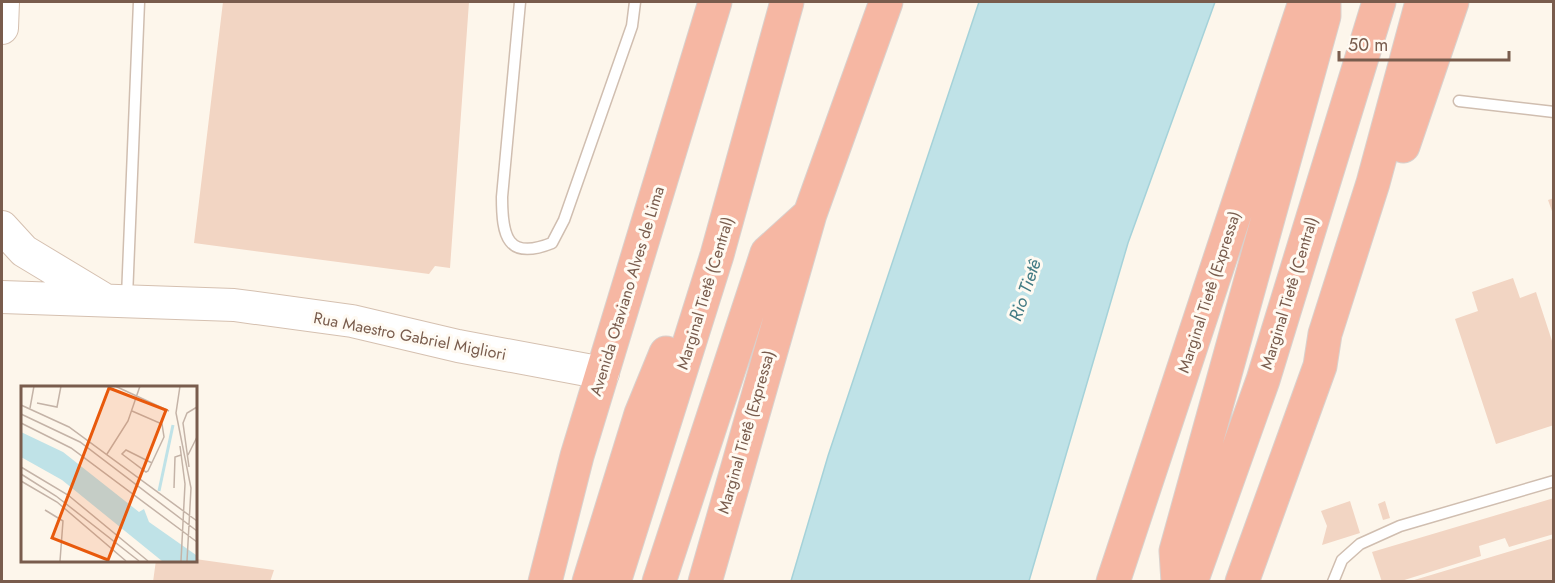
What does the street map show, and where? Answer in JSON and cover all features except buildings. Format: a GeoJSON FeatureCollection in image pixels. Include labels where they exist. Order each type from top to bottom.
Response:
{"type":"FeatureCollection","features":[{"type":"Feature","properties":{"kind":"highway","name":"Avenida Otaviano Alves de Lima"},"geometry":{"type":"LineString","coordinates":[[545,582],[577,456],[715,2]]}},
{"type":"Feature","properties":{"kind":"highway","name":"Marginal Tietê (Central)"},"geometry":{"type":"LineString","coordinates":[[614,582],[717,255],[788,2]]}},
{"type":"Feature","properties":{"kind":"highway"},"geometry":{"type":"LineString","coordinates":[[659,582],[767,254],[810,214],[886,2]]}},
{"type":"Feature","properties":{"kind":"highway","name":"Marginal Tietê (Expressa)"},"geometry":{"type":"LineString","coordinates":[[1113,582],[1305,2]]}},
{"type":"Feature","properties":{"kind":"highway"},"geometry":{"type":"LineString","coordinates":[[1178,582],[1176,551],[1324,16],[1324,2]]}},
{"type":"Feature","properties":{"kind":"highway","name":"Marginal Tietê (Central)"},"geometry":{"type":"LineString","coordinates":[[1191,582],[1263,380],[1379,2]]}},
{"type":"Feature","properties":{"kind":"highway"},"geometry":{"type":"LineString","coordinates":[[1242,582],[1320,366],[1326,334],[1373,183],[1422,2]]}},
{"type":"Feature","properties":{"kind":"highway"},"geometry":{"type":"LineString","coordinates":[[1320,366],[1338,338],[1346,316],[1452,2]]}},
{"type":"Feature","properties":{"kind":"highway","name":"Marginal Tietê (Expressa)"},"geometry":{"type":"LineString","coordinates":[[705,582],[810,214]]}},
{"type":"Feature","properties":{"kind":"highway"},"geometry":{"type":"LineString","coordinates":[[589,582],[641,414],[699,270],[717,255]]}},
{"type":"Feature","properties":{"kind":"main road"},"geometry":{"type":"LineString","coordinates":[[2,28],[3,2]]}},
{"type":"Feature","properties":{"kind":"main road"},"geometry":{"type":"LineString","coordinates":[[2,227],[24,251],[116,300]]}},
{"type":"Feature","properties":{"kind":"main road","name":"Rua Maestro Gabriel Migliori"},"geometry":{"type":"LineString","coordinates":[[2,297],[234,305],[352,321],[458,346],[603,373]]}},
{"type":"Feature","properties":{"kind":"lane"},"geometry":{"type":"LineString","coordinates":[[116,300],[139,2]]}},
{"type":"Feature","properties":{"kind":"lane"},"geometry":{"type":"LineString","coordinates":[[520,2],[502,197],[502,223],[508,240],[518,249],[533,250],[552,243],[564,220],[632,26],[635,2]]}},
{"type":"Feature","properties":{"kind":"lane"},"geometry":{"type":"LineString","coordinates":[[1459,101],[1554,112]]}},
{"type":"Feature","properties":{"kind":"lane"},"geometry":{"type":"LineString","coordinates":[[1333,582],[1342,560],[1360,544],[1400,526],[1554,481]]}},
{"type":"Feature","properties":{"kind":"water","name":"Rio Tietê"},"geometry":{"type":"Polygon","coordinates":[[[979,2],[1215,2],[1128,243],[1029,581],[791,581],[828,456],[979,2]]]}}]}
